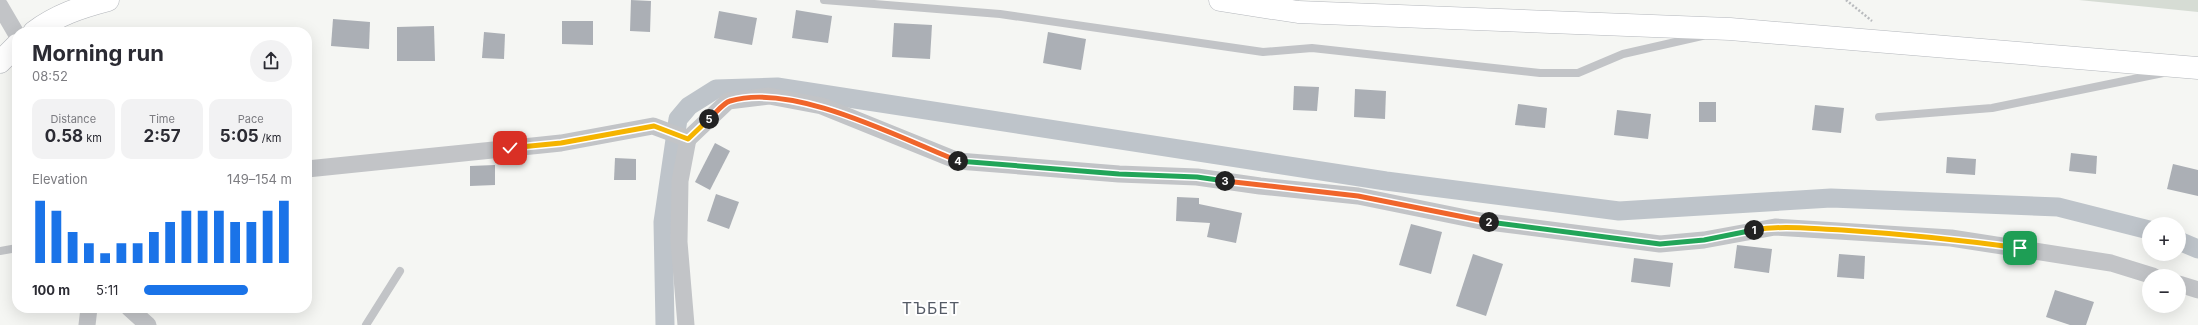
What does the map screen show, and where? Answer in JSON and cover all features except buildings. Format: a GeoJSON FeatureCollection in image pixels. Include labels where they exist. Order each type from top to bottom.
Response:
{"type":"FeatureCollection","features":[{"type":"Feature","properties":{"kind":"main road"},"geometry":{"type":"LineString","coordinates":[[43,27],[73,10],[108,0]]}},
{"type":"Feature","properties":{"kind":"main road"},"geometry":{"type":"LineString","coordinates":[[1220,0],[1298,12],[1730,28],[2195,68]]}},
{"type":"Feature","properties":{"kind":"main road"},"geometry":{"type":"LineString","coordinates":[[0,62],[12,50]]}},
{"type":"Feature","properties":{"kind":"street"},"geometry":{"type":"LineString","coordinates":[[0,6],[12,27]]}},
{"type":"Feature","properties":{"kind":"street"},"geometry":{"type":"LineString","coordinates":[[686,325],[679,242],[680,181],[688,139],[728,101],[769,96],[822,106],[958,161],[1119,174],[1197,177],[1260,186],[1358,196],[1481,221],[1660,244],[1704,240],[1775,226],[1951,238],[2111,263],[2142,273]]}},
{"type":"Feature","properties":{"kind":"street"},"geometry":{"type":"LineString","coordinates":[[312,168],[561,143],[654,126],[688,139]]}},
{"type":"Feature","properties":{"kind":"street"},"geometry":{"type":"LineString","coordinates":[[2186,286],[2198,290]]}},
{"type":"Feature","properties":{"kind":"street"},"geometry":{"type":"LineString","coordinates":[[87,325],[88,313]]}},
{"type":"Feature","properties":{"kind":"street"},"geometry":{"type":"LineString","coordinates":[[135,313],[148,325]]}},
{"type":"Feature","properties":{"kind":"lane"},"geometry":{"type":"LineString","coordinates":[[824,0],[1000,14],[1263,52],[1312,48],[1540,73],[1578,73],[1623,54],[1730,28]]}},
{"type":"Feature","properties":{"kind":"lane"},"geometry":{"type":"LineString","coordinates":[[1878,117],[1992,108],[2195,68]]}},
{"type":"Feature","properties":{"kind":"lane"},"geometry":{"type":"LineString","coordinates":[[0,251],[12,249]]}},
{"type":"Feature","properties":{"kind":"lane"},"geometry":{"type":"LineString","coordinates":[[366,325],[400,271]]}},
{"type":"Feature","properties":{"kind":"shaded area"},"geometry":{"type":"Polygon","coordinates":[[[2079,0],[2198,0],[2198,12],[2079,0]]]}},
{"type":"Feature","properties":{"kind":"waterway"},"geometry":{"type":"LineString","coordinates":[[665,325],[663,222],[678,119],[689,106],[716,89],[777,87],[1386,181],[1619,211],[1831,198],[2058,207],[2142,228]]}},
{"type":"Feature","properties":{"kind":"waterway"},"geometry":{"type":"LineString","coordinates":[[2186,244],[2198,249]]}},
{"type":"Feature","properties":{"kind":"district","name":"ТЪБЕТ"},"geometry":{"type":"Point","coordinates":[931,308]}},
{"type":"Feature","properties":{"kind":"route"},"geometry":{"type":"LineString","coordinates":[[510,148],[561,143],[654,126],[688,139],[728,101],[769,96],[822,106],[958,161],[1119,174],[1197,177],[1260,186],[1358,196],[1481,221],[1660,244],[1704,240],[1775,226],[1951,238],[2020,248]]}}]}
